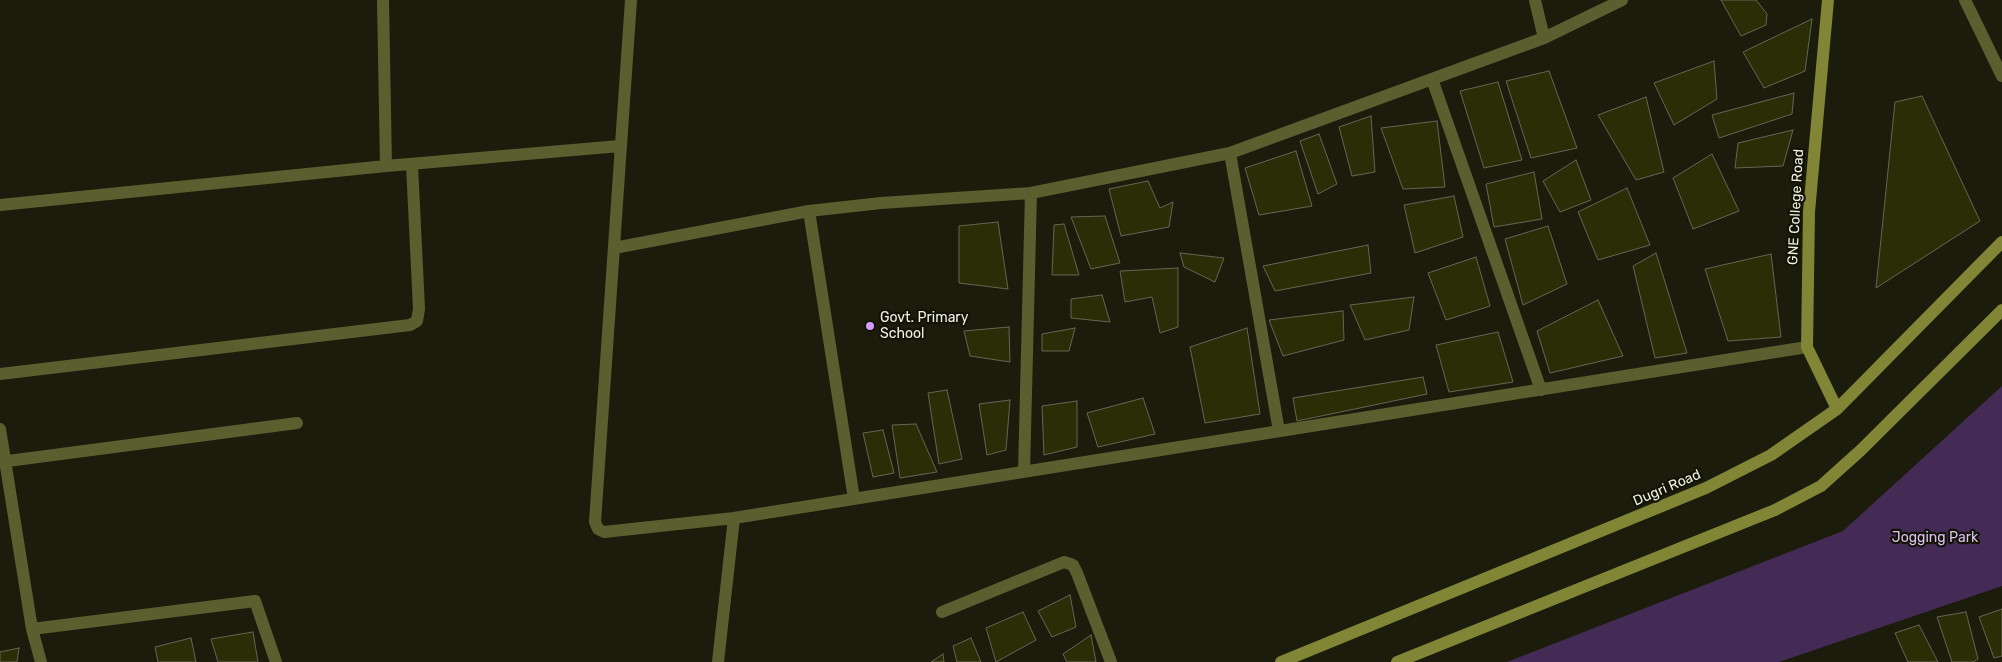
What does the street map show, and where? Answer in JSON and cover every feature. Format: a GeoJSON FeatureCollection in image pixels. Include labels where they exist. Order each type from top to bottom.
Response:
{"type":"FeatureCollection","features":[{"type":"Feature","properties":{"kind":"street"},"geometry":{"type":"LineString","coordinates":[[383,0],[386,166]]}},
{"type":"Feature","properties":{"kind":"street"},"geometry":{"type":"LineString","coordinates":[[631,0],[595,522],[598,529],[604,532],[734,518],[1807,347]]}},
{"type":"Feature","properties":{"kind":"street"},"geometry":{"type":"LineString","coordinates":[[1535,0],[1544,38]]}},
{"type":"Feature","properties":{"kind":"street"},"geometry":{"type":"LineString","coordinates":[[614,248],[809,211],[881,203],[1030,193],[1230,153],[1544,38],[1622,0]]}},
{"type":"Feature","properties":{"kind":"street","name":"GNE College Road"},"geometry":{"type":"LineString","coordinates":[[1828,0],[1809,212],[1807,347],[1837,409]]}},
{"type":"Feature","properties":{"kind":"street"},"geometry":{"type":"LineString","coordinates":[[1964,0],[2002,76]]}},
{"type":"Feature","properties":{"kind":"street"},"geometry":{"type":"LineString","coordinates":[[1432,79],[1541,390]]}},
{"type":"Feature","properties":{"kind":"street"},"geometry":{"type":"LineString","coordinates":[[0,205],[386,166],[620,146]]}},
{"type":"Feature","properties":{"kind":"street"},"geometry":{"type":"LineString","coordinates":[[1230,153],[1279,431]]}},
{"type":"Feature","properties":{"kind":"street"},"geometry":{"type":"LineString","coordinates":[[0,374],[410,325],[417,321],[420,309],[412,165]]}},
{"type":"Feature","properties":{"kind":"street"},"geometry":{"type":"LineString","coordinates":[[1024,472],[1030,193]]}},
{"type":"Feature","properties":{"kind":"street"},"geometry":{"type":"LineString","coordinates":[[809,211],[854,499]]}},
{"type":"Feature","properties":{"kind":"street","name":"Dugri Road"},"geometry":{"type":"LineString","coordinates":[[1280,662],[1706,488],[1771,455],[1837,409],[2002,242]]}},
{"type":"Feature","properties":{"kind":"street"},"geometry":{"type":"LineString","coordinates":[[1397,662],[1775,510],[1821,486],[1861,450],[2002,310]]}},
{"type":"Feature","properties":{"kind":"street"},"geometry":{"type":"LineString","coordinates":[[3,462],[297,423]]}},
{"type":"Feature","properties":{"kind":"street"},"geometry":{"type":"LineString","coordinates":[[0,429],[3,462],[32,629],[41,662]]}},
{"type":"Feature","properties":{"kind":"street"},"geometry":{"type":"LineString","coordinates":[[718,662],[734,518]]}},
{"type":"Feature","properties":{"kind":"street"},"geometry":{"type":"LineString","coordinates":[[942,612],[1064,562],[1073,564],[1111,662]]}},
{"type":"Feature","properties":{"kind":"street"},"geometry":{"type":"LineString","coordinates":[[32,629],[255,601],[276,662]]}},
{"type":"Feature","properties":{"kind":"green space","name":"Jogging Park"},"geometry":{"type":"Polygon","coordinates":[[[2002,386],[2002,586],[1779,662],[1507,662],[1843,531],[2002,386]]]}},
{"type":"Feature","properties":{"kind":"building"},"geometry":{"type":"Polygon","coordinates":[[[1721,0],[1756,0],[1767,14],[1766,25],[1741,36],[1721,0]]]}},
{"type":"Feature","properties":{"kind":"building"},"geometry":{"type":"Polygon","coordinates":[[[1812,19],[1805,71],[1764,88],[1743,52],[1812,19]]]}},
{"type":"Feature","properties":{"kind":"building"},"geometry":{"type":"Polygon","coordinates":[[[1714,61],[1717,99],[1674,125],[1654,83],[1714,61]]]}},
{"type":"Feature","properties":{"kind":"building"},"geometry":{"type":"Polygon","coordinates":[[[1549,71],[1577,148],[1531,158],[1506,81],[1549,71]]]}},
{"type":"Feature","properties":{"kind":"building"},"geometry":{"type":"Polygon","coordinates":[[[1498,82],[1522,160],[1484,168],[1460,91],[1498,82]]]}},
{"type":"Feature","properties":{"kind":"building"},"geometry":{"type":"Polygon","coordinates":[[[1794,93],[1792,114],[1719,138],[1712,115],[1794,93]]]}},
{"type":"Feature","properties":{"kind":"building"},"geometry":{"type":"Polygon","coordinates":[[[1922,96],[1980,221],[1876,288],[1895,102],[1922,96]]]}},
{"type":"Feature","properties":{"kind":"building"},"geometry":{"type":"Polygon","coordinates":[[[1646,97],[1664,172],[1636,180],[1598,115],[1646,97]]]}},
{"type":"Feature","properties":{"kind":"building"},"geometry":{"type":"Polygon","coordinates":[[[1371,116],[1375,172],[1352,176],[1339,127],[1371,116]]]}},
{"type":"Feature","properties":{"kind":"building"},"geometry":{"type":"Polygon","coordinates":[[[1437,121],[1445,187],[1403,189],[1381,128],[1437,121]]]}},
{"type":"Feature","properties":{"kind":"building"},"geometry":{"type":"Polygon","coordinates":[[[1793,130],[1783,166],[1735,168],[1738,143],[1793,130]]]}},
{"type":"Feature","properties":{"kind":"building"},"geometry":{"type":"Polygon","coordinates":[[[1319,134],[1337,184],[1318,194],[1300,141],[1319,134]]]}},
{"type":"Feature","properties":{"kind":"building"},"geometry":{"type":"Polygon","coordinates":[[[1296,151],[1312,206],[1259,215],[1245,168],[1296,151]]]}},
{"type":"Feature","properties":{"kind":"building"},"geometry":{"type":"Polygon","coordinates":[[[1712,154],[1739,211],[1693,229],[1673,178],[1712,154]]]}},
{"type":"Feature","properties":{"kind":"building"},"geometry":{"type":"Polygon","coordinates":[[[1576,160],[1591,200],[1560,212],[1543,181],[1576,160]]]}},
{"type":"Feature","properties":{"kind":"building"},"geometry":{"type":"Polygon","coordinates":[[[1534,172],[1542,219],[1494,227],[1486,184],[1534,172]]]}},
{"type":"Feature","properties":{"kind":"building"},"geometry":{"type":"Polygon","coordinates":[[[1148,181],[1160,208],[1173,202],[1169,227],[1121,236],[1109,189],[1148,181]]]}},
{"type":"Feature","properties":{"kind":"building"},"geometry":{"type":"Polygon","coordinates":[[[1627,188],[1650,245],[1598,260],[1578,212],[1627,188]]]}},
{"type":"Feature","properties":{"kind":"building"},"geometry":{"type":"Polygon","coordinates":[[[1454,196],[1463,237],[1415,253],[1404,205],[1454,196]]]}},
{"type":"Feature","properties":{"kind":"building"},"geometry":{"type":"Polygon","coordinates":[[[1105,216],[1120,263],[1091,269],[1071,217],[1105,216]]]}},
{"type":"Feature","properties":{"kind":"building"},"geometry":{"type":"Polygon","coordinates":[[[998,222],[1008,289],[959,283],[959,226],[998,222]]]}},
{"type":"Feature","properties":{"kind":"building"},"geometry":{"type":"Polygon","coordinates":[[[1064,224],[1079,275],[1052,275],[1054,225],[1064,224]]]}},
{"type":"Feature","properties":{"kind":"building"},"geometry":{"type":"Polygon","coordinates":[[[1548,226],[1567,284],[1523,305],[1505,239],[1548,226]]]}},
{"type":"Feature","properties":{"kind":"building"},"geometry":{"type":"Polygon","coordinates":[[[1368,245],[1371,273],[1275,291],[1263,266],[1368,245]]]}},
{"type":"Feature","properties":{"kind":"building"},"geometry":{"type":"Polygon","coordinates":[[[1180,253],[1224,258],[1215,282],[1184,267],[1180,253]]]}},
{"type":"Feature","properties":{"kind":"building"},"geometry":{"type":"Polygon","coordinates":[[[1656,253],[1687,353],[1655,358],[1633,266],[1656,253]]]}},
{"type":"Feature","properties":{"kind":"building"},"geometry":{"type":"Polygon","coordinates":[[[1771,254],[1781,337],[1728,341],[1705,269],[1771,254]]]}},
{"type":"Feature","properties":{"kind":"building"},"geometry":{"type":"Polygon","coordinates":[[[1476,257],[1490,306],[1446,320],[1428,273],[1476,257]]]}},
{"type":"Feature","properties":{"kind":"building"},"geometry":{"type":"Polygon","coordinates":[[[1178,268],[1178,327],[1160,333],[1152,297],[1125,302],[1120,271],[1178,268]]]}},
{"type":"Feature","properties":{"kind":"building"},"geometry":{"type":"Polygon","coordinates":[[[1102,295],[1110,322],[1071,318],[1071,299],[1102,295]]]}},
{"type":"Feature","properties":{"kind":"building"},"geometry":{"type":"Polygon","coordinates":[[[1414,297],[1409,330],[1365,340],[1350,305],[1414,297]]]}},
{"type":"Feature","properties":{"kind":"building"},"geometry":{"type":"Polygon","coordinates":[[[1598,300],[1623,356],[1550,373],[1537,331],[1598,300]]]}},
{"type":"Feature","properties":{"kind":"building"},"geometry":{"type":"Polygon","coordinates":[[[1343,311],[1344,340],[1283,356],[1269,320],[1343,311]]]}},
{"type":"Feature","properties":{"kind":"building"},"geometry":{"type":"Polygon","coordinates":[[[1009,327],[1010,362],[970,356],[964,331],[1009,327]]]}},
{"type":"Feature","properties":{"kind":"building"},"geometry":{"type":"Polygon","coordinates":[[[1075,328],[1069,351],[1042,351],[1042,334],[1075,328]]]}},
{"type":"Feature","properties":{"kind":"building"},"geometry":{"type":"Polygon","coordinates":[[[1247,328],[1260,414],[1205,423],[1190,347],[1247,328]]]}},
{"type":"Feature","properties":{"kind":"building"},"geometry":{"type":"Polygon","coordinates":[[[1498,332],[1513,382],[1449,392],[1436,345],[1498,332]]]}},
{"type":"Feature","properties":{"kind":"building"},"geometry":{"type":"Polygon","coordinates":[[[1423,377],[1427,394],[1297,421],[1293,398],[1423,377]]]}},
{"type":"Feature","properties":{"kind":"building"},"geometry":{"type":"Polygon","coordinates":[[[947,390],[962,459],[939,464],[928,393],[947,390]]]}},
{"type":"Feature","properties":{"kind":"building"},"geometry":{"type":"Polygon","coordinates":[[[1143,398],[1155,434],[1098,447],[1087,413],[1143,398]]]}},
{"type":"Feature","properties":{"kind":"building"},"geometry":{"type":"Polygon","coordinates":[[[1010,400],[1006,450],[987,455],[979,404],[1010,400]]]}},
{"type":"Feature","properties":{"kind":"building"},"geometry":{"type":"Polygon","coordinates":[[[1077,401],[1077,447],[1044,455],[1042,406],[1077,401]]]}},
{"type":"Feature","properties":{"kind":"building"},"geometry":{"type":"Polygon","coordinates":[[[916,424],[937,472],[900,478],[892,425],[916,424]]]}},
{"type":"Feature","properties":{"kind":"building"},"geometry":{"type":"Polygon","coordinates":[[[883,430],[894,473],[873,477],[863,433],[883,430]]]}},
{"type":"Feature","properties":{"kind":"building"},"geometry":{"type":"Polygon","coordinates":[[[1070,595],[1076,627],[1052,637],[1038,611],[1070,595]]]}},
{"type":"Feature","properties":{"kind":"building"},"geometry":{"type":"Polygon","coordinates":[[[2002,609],[2002,656],[1994,658],[1979,617],[2002,609]]]}},
{"type":"Feature","properties":{"kind":"building"},"geometry":{"type":"Polygon","coordinates":[[[1023,612],[1036,640],[996,662],[986,628],[1023,612]]]}},
{"type":"Feature","properties":{"kind":"building"},"geometry":{"type":"Polygon","coordinates":[[[1966,612],[1978,659],[1973,662],[1952,662],[1937,617],[1966,612]]]}},
{"type":"Feature","properties":{"kind":"building"},"geometry":{"type":"Polygon","coordinates":[[[1919,625],[1938,662],[1908,662],[1895,633],[1919,625]]]}},
{"type":"Feature","properties":{"kind":"building"},"geometry":{"type":"Polygon","coordinates":[[[253,632],[258,662],[218,662],[211,639],[253,632]]]}},
{"type":"Feature","properties":{"kind":"building"},"geometry":{"type":"Polygon","coordinates":[[[1091,635],[1096,662],[1067,662],[1063,654],[1091,635]]]}},
{"type":"Feature","properties":{"kind":"building"},"geometry":{"type":"Polygon","coordinates":[[[191,638],[196,662],[158,662],[155,647],[191,638]]]}},
{"type":"Feature","properties":{"kind":"building"},"geometry":{"type":"Polygon","coordinates":[[[971,638],[981,662],[957,662],[953,646],[971,638]]]}},
{"type":"Feature","properties":{"kind":"building"},"geometry":{"type":"Polygon","coordinates":[[[19,648],[17,662],[0,662],[0,652],[19,648]]]}},
{"type":"Feature","properties":{"kind":"building"},"geometry":{"type":"Polygon","coordinates":[[[943,654],[944,662],[931,662],[943,654]]]}},
{"type":"Feature","properties":{"kind":"place","name":"Govt. Primary School"},"geometry":{"type":"Point","coordinates":[870,326]}}]}
